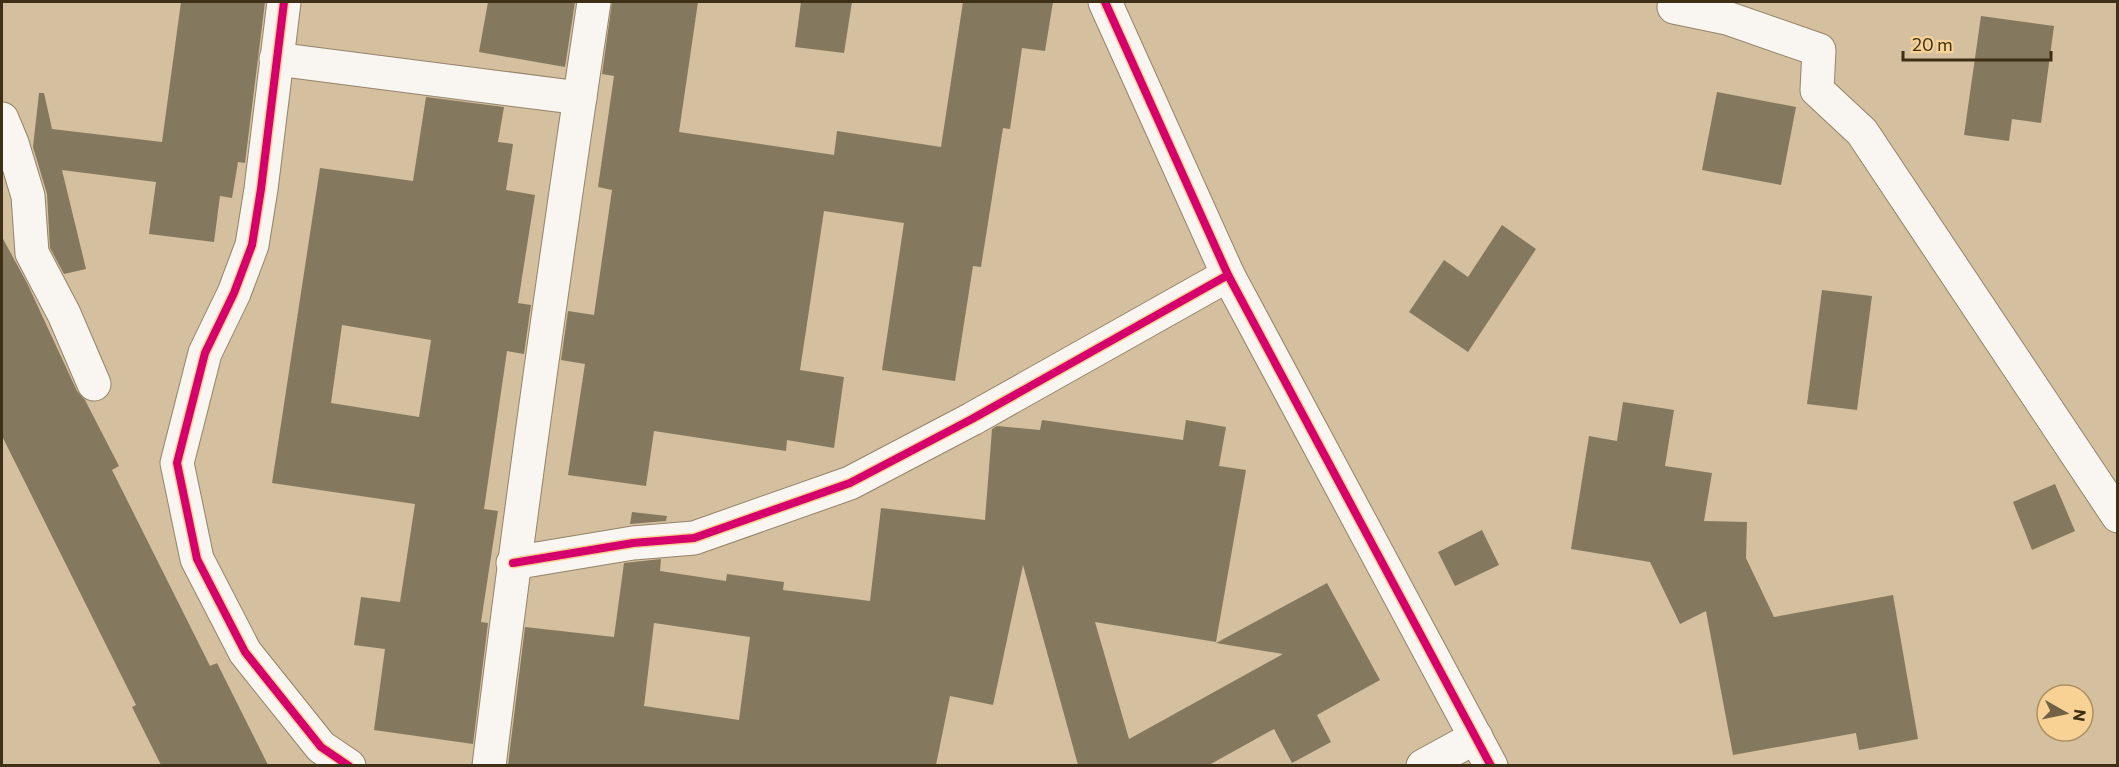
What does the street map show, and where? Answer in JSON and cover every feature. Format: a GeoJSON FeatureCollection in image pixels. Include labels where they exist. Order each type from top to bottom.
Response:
{"type":"FeatureCollection","features":[{"type":"Feature","properties":{"kind":"street"},"geometry":{"type":"LineString","coordinates":[[284,2],[252,245],[234,293],[205,353],[177,463],[197,560],[245,652],[321,747],[349,765]]}},
{"type":"Feature","properties":{"kind":"street"},"geometry":{"type":"LineString","coordinates":[[489,765],[513,563],[554,264],[594,2]]}},
{"type":"Feature","properties":{"kind":"street"},"geometry":{"type":"LineString","coordinates":[[1105,2],[1228,276],[1491,765]]}},
{"type":"Feature","properties":{"kind":"street"},"geometry":{"type":"LineString","coordinates":[[1674,7],[1727,18],[1819,50],[1817,90],[1862,132],[2118,516]]}},
{"type":"Feature","properties":{"kind":"street"},"geometry":{"type":"LineString","coordinates":[[276,59],[579,98]]}},
{"type":"Feature","properties":{"kind":"street"},"geometry":{"type":"LineString","coordinates":[[2,119],[28,196],[32,253],[64,314],[94,384]]}},
{"type":"Feature","properties":{"kind":"street"},"geometry":{"type":"LineString","coordinates":[[513,563],[633,543],[694,538],[850,483],[1228,276]]}},
{"type":"Feature","properties":{"kind":"street"},"geometry":{"type":"LineString","coordinates":[[1423,765],[1476,737]]}},
{"type":"Feature","properties":{"kind":"building"},"geometry":{"type":"Polygon","coordinates":[[[181,2],[265,2],[245,163],[238,162],[232,198],[220,196],[214,242],[149,234],[156,182],[62,170],[86,269],[64,274],[50,248],[47,194],[33,147],[39,93],[44,93],[52,129],[162,142],[181,2]]]}},
{"type":"Feature","properties":{"kind":"building"},"geometry":{"type":"Polygon","coordinates":[[[488,2],[575,2],[565,67],[479,52],[488,2]]]}},
{"type":"Feature","properties":{"kind":"building"},"geometry":{"type":"Polygon","coordinates":[[[612,2],[698,2],[679,132],[834,155],[837,131],[941,147],[963,2],[1053,2],[1045,51],[1022,48],[1010,129],[1003,128],[981,267],[973,266],[955,381],[882,370],[904,223],[824,211],[800,370],[844,377],[834,448],[787,440],[786,451],[654,431],[646,486],[568,475],[585,364],[561,360],[568,311],[594,315],[612,190],[598,187],[614,76],[602,74],[612,2]]]}},
{"type":"Feature","properties":{"kind":"building"},"geometry":{"type":"Polygon","coordinates":[[[801,2],[852,2],[844,53],[795,47],[801,2]]]}},
{"type":"Feature","properties":{"kind":"building"},"geometry":{"type":"Polygon","coordinates":[[[1981,16],[2054,26],[2041,123],[2012,119],[2009,141],[1964,135],[1981,16]]]}},
{"type":"Feature","properties":{"kind":"building"},"geometry":{"type":"Polygon","coordinates":[[[1717,92],[1796,107],[1781,185],[1702,170],[1717,92]]]}},
{"type":"Feature","properties":{"kind":"building"},"geometry":{"type":"Polygon","coordinates":[[[426,97],[504,107],[498,142],[513,144],[506,190],[535,195],[518,303],[531,305],[524,354],[507,351],[484,509],[498,511],[481,622],[488,623],[473,744],[374,730],[385,649],[354,645],[361,597],[400,602],[415,504],[272,483],[320,168],[413,181],[426,97]],[[342,325],[331,403],[419,417],[431,340],[342,325]]]}},
{"type":"Feature","properties":{"kind":"building"},"geometry":{"type":"Polygon","coordinates":[[[1502,225],[1536,249],[1468,352],[1409,312],[1444,260],[1468,277],[1502,225]]]}},
{"type":"Feature","properties":{"kind":"building"},"geometry":{"type":"Polygon","coordinates":[[[2,237],[27,283],[77,391],[85,400],[119,466],[112,470],[210,666],[217,663],[268,765],[161,765],[132,707],[136,705],[2,436],[2,237]]]}},
{"type":"Feature","properties":{"kind":"building"},"geometry":{"type":"Polygon","coordinates":[[[1822,290],[1872,296],[1857,410],[1807,404],[1822,290]]]}},
{"type":"Feature","properties":{"kind":"building"},"geometry":{"type":"Polygon","coordinates":[[[1623,402],[1674,410],[1665,466],[1712,473],[1704,521],[1747,522],[1746,558],[1774,617],[1893,595],[1918,739],[1859,750],[1856,733],[1733,755],[1706,611],[1680,624],[1650,562],[1571,549],[1589,436],[1617,441],[1623,402]]]}},
{"type":"Feature","properties":{"kind":"building"},"geometry":{"type":"Polygon","coordinates":[[[1042,420],[1183,440],[1186,420],[1226,427],[1219,466],[1246,470],[1216,642],[1095,622],[1129,739],[1283,654],[1216,643],[1327,583],[1380,680],[1317,715],[1331,742],[1292,763],[1274,729],[1209,765],[1078,765],[1023,565],[993,705],[950,696],[936,765],[508,765],[525,627],[614,637],[624,563],[661,559],[660,571],[726,581],[727,574],[784,582],[783,590],[870,601],[881,508],[985,520],[992,429],[997,426],[1040,430],[1042,420]],[[654,623],[644,706],[739,720],[750,637],[654,623]]]}},
{"type":"Feature","properties":{"kind":"building"},"geometry":{"type":"Polygon","coordinates":[[[2055,484],[2075,531],[2032,550],[2013,502],[2055,484]]]}},
{"type":"Feature","properties":{"kind":"building"},"geometry":{"type":"Polygon","coordinates":[[[632,512],[667,516],[666,521],[630,524],[632,512]]]}},
{"type":"Feature","properties":{"kind":"building"},"geometry":{"type":"Polygon","coordinates":[[[1482,530],[1499,565],[1455,586],[1438,552],[1482,530]]]}},
{"type":"Feature","properties":{"kind":"cycle path"},"geometry":{"type":"LineString","coordinates":[[284,2],[252,245],[234,293],[205,353],[177,463],[197,559],[245,652],[321,747],[349,766]]}},
{"type":"Feature","properties":{"kind":"cycle path"},"geometry":{"type":"LineString","coordinates":[[1105,2],[1228,275],[1491,766]]}},
{"type":"Feature","properties":{"kind":"cycle path"},"geometry":{"type":"LineString","coordinates":[[513,563],[633,543],[694,538],[850,483],[972,419],[1228,275]]}}]}
